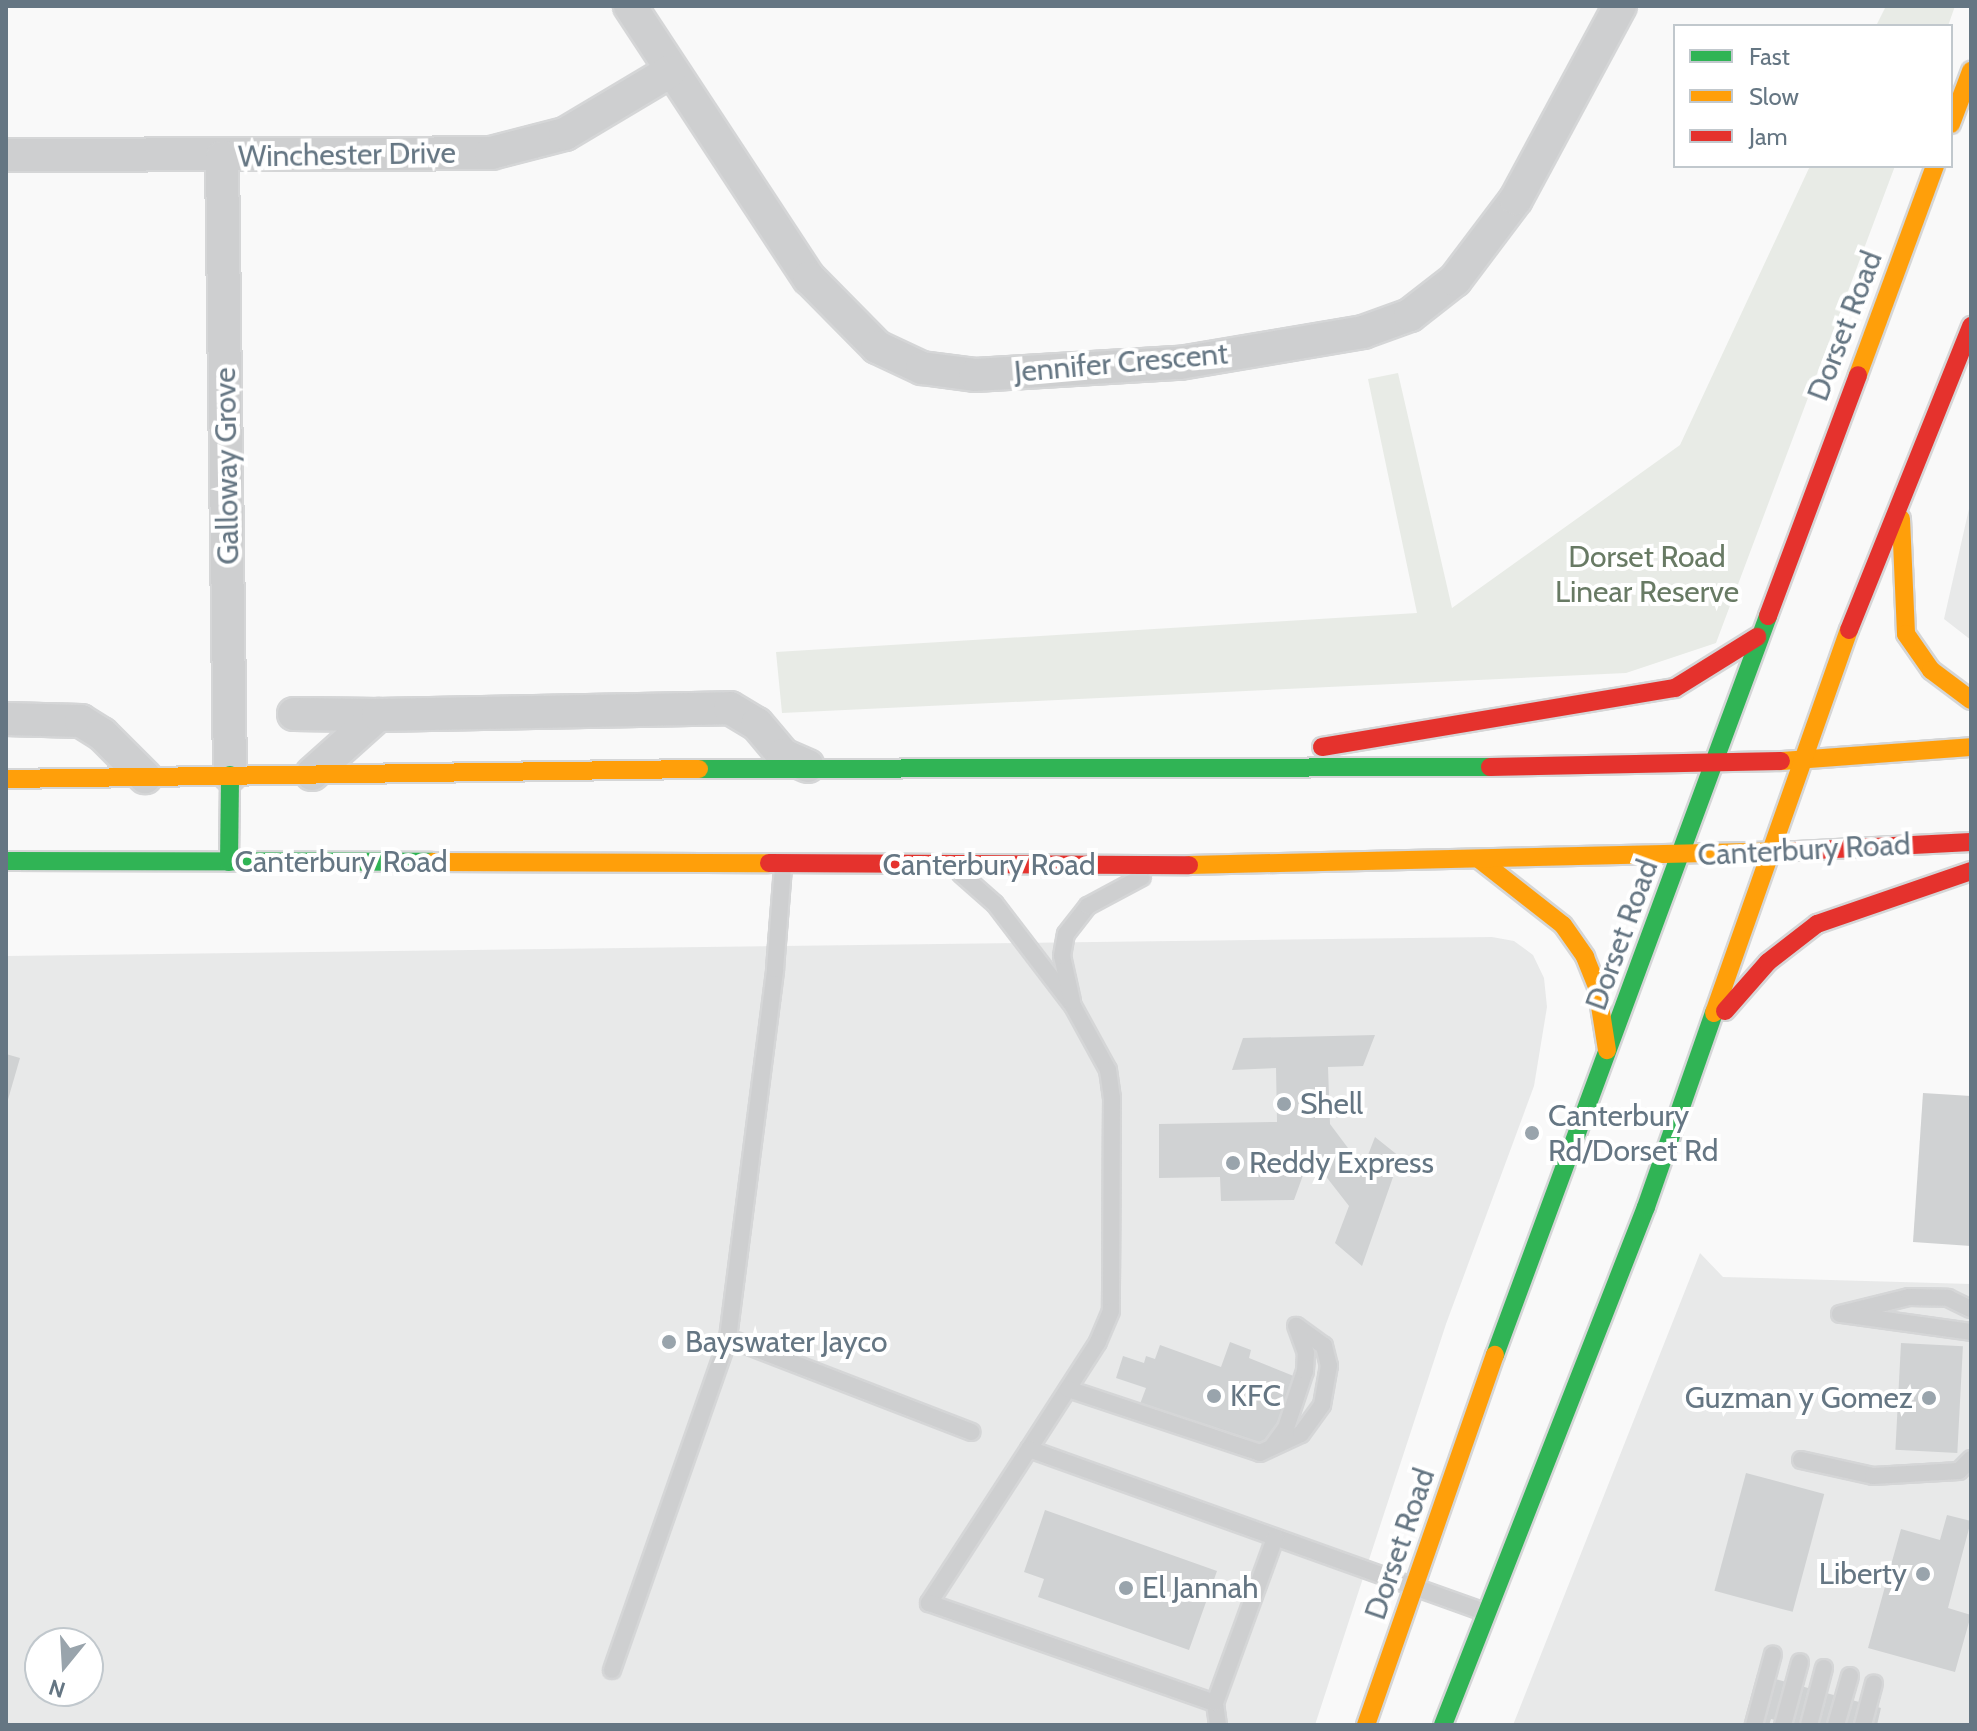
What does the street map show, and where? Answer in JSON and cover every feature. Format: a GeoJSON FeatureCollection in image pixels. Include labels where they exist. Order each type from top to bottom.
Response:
{"type":"FeatureCollection","features":[{"type":"Feature","properties":{"kind":"main road"},"geometry":{"type":"LineString","coordinates":[[1953,119],[1971,71]]}},
{"type":"Feature","properties":{"kind":"main road","name":"Dorset Road"},"geometry":{"type":"LineString","coordinates":[[1366,1725],[1715,764],[1757,637],[1934,168]]}},
{"type":"Feature","properties":{"kind":"main road"},"geometry":{"type":"LineString","coordinates":[[1443,1725],[1646,1207],[1712,1024],[1801,760],[1971,326]]}},
{"type":"Feature","properties":{"kind":"main road"},"geometry":{"type":"LineString","coordinates":[[1901,501],[1906,634],[1931,670],[1971,700]]}},
{"type":"Feature","properties":{"kind":"main road"},"geometry":{"type":"LineString","coordinates":[[1186,770],[1675,688],[1757,637]]}},
{"type":"Feature","properties":{"kind":"main road"},"geometry":{"type":"LineString","coordinates":[[6,779],[811,767],[1186,770],[1715,764],[1971,747]]}},
{"type":"Feature","properties":{"kind":"main road"},"geometry":{"type":"LineString","coordinates":[[229,862],[230,775]]}},
{"type":"Feature","properties":{"kind":"main road","name":"Canterbury Road"},"geometry":{"type":"LineString","coordinates":[[6,861],[1162,865],[1680,857],[1971,842]]}},
{"type":"Feature","properties":{"kind":"main road"},"geometry":{"type":"LineString","coordinates":[[1480,860],[1563,925],[1585,957],[1597,987],[1608,1052]]}},
{"type":"Feature","properties":{"kind":"main road"},"geometry":{"type":"LineString","coordinates":[[1712,1024],[1768,962],[1817,924],[1971,871]]}},
{"type":"Feature","properties":{"kind":"street","name":"Jennifer Crescent"},"geometry":{"type":"LineString","coordinates":[[630,6],[669,72],[809,278],[877,347],[922,368],[975,375],[1180,363],[1363,332],[1410,315],[1455,280],[1516,199],[1620,6]]}},
{"type":"Feature","properties":{"kind":"street","name":"Winchester Drive"},"geometry":{"type":"LineString","coordinates":[[6,155],[222,157],[491,153],[565,134],[669,72]]}},
{"type":"Feature","properties":{"kind":"street","name":"Galloway Grove"},"geometry":{"type":"LineString","coordinates":[[222,157],[230,775]]}},
{"type":"Feature","properties":{"kind":"street"},"geometry":{"type":"LineString","coordinates":[[294,714],[730,708],[757,724],[783,755],[811,767]]}},
{"type":"Feature","properties":{"kind":"street"},"geometry":{"type":"LineString","coordinates":[[312,774],[378,715]]}},
{"type":"Feature","properties":{"kind":"street"},"geometry":{"type":"LineString","coordinates":[[6,719],[81,721],[145,777]]}},
{"type":"Feature","properties":{"kind":"lane"},"geometry":{"type":"LineString","coordinates":[[612,1670],[728,1338],[775,969],[783,863]]}},
{"type":"Feature","properties":{"kind":"lane"},"geometry":{"type":"LineString","coordinates":[[948,865],[995,904],[1073,1006],[1108,1070],[1112,1098],[1114,1282],[1101,1336],[929,1603],[1215,1703]]}},
{"type":"Feature","properties":{"kind":"lane"},"geometry":{"type":"LineString","coordinates":[[1073,1006],[1062,956],[1075,920],[1088,906],[1162,865]]}},
{"type":"Feature","properties":{"kind":"lane"},"geometry":{"type":"LineString","coordinates":[[1971,1309],[1948,1298],[1909,1297],[1840,1314],[1971,1332]]}},
{"type":"Feature","properties":{"kind":"lane"},"geometry":{"type":"LineString","coordinates":[[1068,1389],[1235,1449],[1269,1450],[1313,1423],[1325,1395],[1329,1366],[1324,1346],[1296,1326],[1306,1353],[1305,1371],[1286,1428],[1269,1450]]}},
{"type":"Feature","properties":{"kind":"lane"},"geometry":{"type":"LineString","coordinates":[[728,1338],[971,1432]]}},
{"type":"Feature","properties":{"kind":"lane"},"geometry":{"type":"LineString","coordinates":[[1029,1449],[1486,1612]]}},
{"type":"Feature","properties":{"kind":"lane"},"geometry":{"type":"LineString","coordinates":[[1801,1460],[1873,1476],[1959,1471],[1971,1459]]}},
{"type":"Feature","properties":{"kind":"lane"},"geometry":{"type":"LineString","coordinates":[[1218,1725],[1215,1703],[1275,1538]]}},
{"type":"Feature","properties":{"kind":"lane"},"geometry":{"type":"LineString","coordinates":[[1754,1725],[1773,1654]]}},
{"type":"Feature","properties":{"kind":"lane"},"geometry":{"type":"LineString","coordinates":[[1783,1725],[1800,1662]]}},
{"type":"Feature","properties":{"kind":"lane"},"geometry":{"type":"LineString","coordinates":[[1809,1725],[1824,1668]]}},
{"type":"Feature","properties":{"kind":"lane"},"geometry":{"type":"LineString","coordinates":[[1836,1725],[1850,1676]]}},
{"type":"Feature","properties":{"kind":"lane"},"geometry":{"type":"LineString","coordinates":[[1863,1725],[1874,1683]]}},
{"type":"Feature","properties":{"kind":"shaded area"},"geometry":{"type":"Polygon","coordinates":[[[1971,500],[1971,640],[1944,619],[1971,500]]]}},
{"type":"Feature","properties":{"kind":"shaded area"},"geometry":{"type":"Polygon","coordinates":[[[1492,937],[1514,941],[1533,955],[1544,978],[1547,1007],[1534,1086],[1446,1324],[1315,1725],[6,1725],[6,956],[1492,937]]]}},
{"type":"Feature","properties":{"kind":"shaded area"},"geometry":{"type":"Polygon","coordinates":[[[1700,1253],[1723,1277],[1971,1284],[1971,1725],[1513,1725],[1700,1253]]]}},
{"type":"Feature","properties":{"kind":"green space"},"geometry":{"type":"Polygon","coordinates":[[[1886,6],[1955,6],[1949,24],[1877,24],[1886,6]]]}},
{"type":"Feature","properties":{"kind":"green space","name":"Dorset Road Linear Reserve"},"geometry":{"type":"Polygon","coordinates":[[[1809,168],[1894,168],[1716,643],[1626,673],[782,713],[776,652],[1417,613],[1368,379],[1398,373],[1452,608],[1680,445],[1809,168]]]}},
{"type":"Feature","properties":{"kind":"building"},"geometry":{"type":"Polygon","coordinates":[[[1375,1035],[1363,1066],[1328,1067],[1330,1124],[1363,1168],[1375,1137],[1400,1157],[1362,1266],[1335,1243],[1349,1206],[1310,1156],[1294,1200],[1221,1201],[1220,1177],[1159,1178],[1159,1124],[1277,1122],[1276,1068],[1232,1070],[1243,1038],[1375,1035]]]}},
{"type":"Feature","properties":{"kind":"building"},"geometry":{"type":"Polygon","coordinates":[[[6,1054],[20,1058],[7,1103],[6,1103],[6,1054]]]}},
{"type":"Feature","properties":{"kind":"building"},"geometry":{"type":"Polygon","coordinates":[[[1923,1093],[1971,1096],[1971,1246],[1913,1242],[1923,1093]]]}},
{"type":"Feature","properties":{"kind":"building","name":"KFC"},"geometry":{"type":"Polygon","coordinates":[[[1230,1342],[1251,1350],[1249,1358],[1301,1379],[1269,1453],[1140,1404],[1146,1388],[1116,1378],[1123,1356],[1144,1363],[1146,1356],[1155,1359],[1160,1345],[1221,1367],[1230,1342]]]}},
{"type":"Feature","properties":{"kind":"building","name":"Guzman y Gomez"},"geometry":{"type":"Polygon","coordinates":[[[1901,1343],[1963,1346],[1957,1453],[1895,1450],[1901,1343]]]}},
{"type":"Feature","properties":{"kind":"building","name":"Liberty"},"geometry":{"type":"Polygon","coordinates":[[[1746,1473],[1824,1494],[1793,1612],[1714,1591],[1746,1473]]]}},
{"type":"Feature","properties":{"kind":"building","name":"El Jannah"},"geometry":{"type":"Polygon","coordinates":[[[1045,1510],[1217,1571],[1189,1650],[1038,1597],[1044,1579],[1024,1572],[1045,1510]]]}},
{"type":"Feature","properties":{"kind":"building","name":"Liberty"},"geometry":{"type":"Polygon","coordinates":[[[1947,1515],[1971,1521],[1948,1608],[1971,1615],[1955,1672],[1868,1648],[1901,1529],[1940,1540],[1947,1515]]]}},
{"type":"Feature","properties":{"kind":"building"},"geometry":{"type":"Polygon","coordinates":[[[1757,1674],[1881,1708],[1877,1725],[1794,1725],[1771,1719],[1769,1725],[1743,1725],[1757,1674]]]}},
{"type":"Feature","properties":{"kind":"traffic: fast"},"geometry":{"type":"LineString","coordinates":[[1495,1355],[1768,616]]}},
{"type":"Feature","properties":{"kind":"traffic: fast"},"geometry":{"type":"LineString","coordinates":[[699,769],[1490,767]]}},
{"type":"Feature","properties":{"kind":"traffic: fast"},"geometry":{"type":"LineString","coordinates":[[229,862],[230,775]]}},
{"type":"Feature","properties":{"kind":"traffic: fast"},"geometry":{"type":"LineString","coordinates":[[6,861],[432,862]]}},
{"type":"Feature","properties":{"kind":"traffic: fast"},"geometry":{"type":"LineString","coordinates":[[1443,1725],[1646,1207],[1714,1013]]}},
{"type":"Feature","properties":{"kind":"traffic: slow"},"geometry":{"type":"LineString","coordinates":[[1953,119],[1971,71]]}},
{"type":"Feature","properties":{"kind":"traffic: slow"},"geometry":{"type":"LineString","coordinates":[[1858,375],[1934,168]]}},
{"type":"Feature","properties":{"kind":"traffic: slow"},"geometry":{"type":"LineString","coordinates":[[1901,519],[1906,634],[1931,670],[1971,700]]}},
{"type":"Feature","properties":{"kind":"traffic: slow"},"geometry":{"type":"LineString","coordinates":[[1714,1013],[1849,630]]}},
{"type":"Feature","properties":{"kind":"traffic: slow"},"geometry":{"type":"LineString","coordinates":[[1781,761],[1971,747]]}},
{"type":"Feature","properties":{"kind":"traffic: slow"},"geometry":{"type":"LineString","coordinates":[[6,779],[699,769]]}},
{"type":"Feature","properties":{"kind":"traffic: slow"},"geometry":{"type":"LineString","coordinates":[[1189,865],[1797,851]]}},
{"type":"Feature","properties":{"kind":"traffic: slow"},"geometry":{"type":"LineString","coordinates":[[1480,860],[1563,925],[1585,957],[1597,987],[1607,1050]]}},
{"type":"Feature","properties":{"kind":"traffic: slow"},"geometry":{"type":"LineString","coordinates":[[432,862],[769,863]]}},
{"type":"Feature","properties":{"kind":"traffic: slow"},"geometry":{"type":"LineString","coordinates":[[1366,1725],[1495,1355]]}},
{"type":"Feature","properties":{"kind":"traffic: jam"},"geometry":{"type":"LineString","coordinates":[[1849,630],[1971,326]]}},
{"type":"Feature","properties":{"kind":"traffic: jam"},"geometry":{"type":"LineString","coordinates":[[1768,616],[1858,375]]}},
{"type":"Feature","properties":{"kind":"traffic: jam"},"geometry":{"type":"LineString","coordinates":[[1322,747],[1675,688],[1757,637]]}},
{"type":"Feature","properties":{"kind":"traffic: jam"},"geometry":{"type":"LineString","coordinates":[[1490,767],[1781,761]]}},
{"type":"Feature","properties":{"kind":"traffic: jam"},"geometry":{"type":"LineString","coordinates":[[1797,851],[1971,842]]}},
{"type":"Feature","properties":{"kind":"traffic: jam"},"geometry":{"type":"LineString","coordinates":[[769,863],[1189,865]]}},
{"type":"Feature","properties":{"kind":"traffic: jam"},"geometry":{"type":"LineString","coordinates":[[1725,1011],[1768,962],[1817,924],[1971,871]]}},
{"type":"Feature","properties":{"kind":"place","name":"Shell"},"geometry":{"type":"Point","coordinates":[1284,1104]}},
{"type":"Feature","properties":{"kind":"place","name":"Canterbury Rd/Dorset Rd"},"geometry":{"type":"Point","coordinates":[1532,1133]}},
{"type":"Feature","properties":{"kind":"place","name":"Reddy Express"},"geometry":{"type":"Point","coordinates":[1233,1163]}},
{"type":"Feature","properties":{"kind":"place","name":"Bayswater Jayco"},"geometry":{"type":"Point","coordinates":[669,1342]}},
{"type":"Feature","properties":{"kind":"place","name":"KFC"},"geometry":{"type":"Point","coordinates":[1214,1396]}},
{"type":"Feature","properties":{"kind":"place","name":"Guzman y Gomez"},"geometry":{"type":"Point","coordinates":[1929,1398]}},
{"type":"Feature","properties":{"kind":"place","name":"Liberty"},"geometry":{"type":"Point","coordinates":[1923,1574]}},
{"type":"Feature","properties":{"kind":"place","name":"El Jannah"},"geometry":{"type":"Point","coordinates":[1126,1588]}}]}
